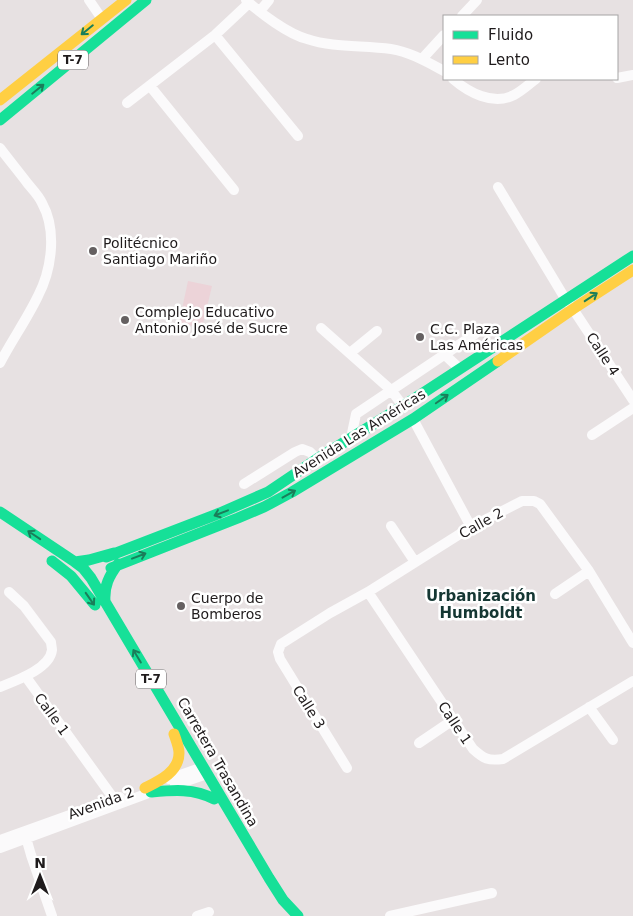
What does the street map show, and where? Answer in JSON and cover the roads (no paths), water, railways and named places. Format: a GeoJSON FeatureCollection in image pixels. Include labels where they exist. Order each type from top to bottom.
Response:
{"type":"FeatureCollection","features":[{"type":"Feature","properties":{"kind":"main road","name":"T-7"},"geometry":{"type":"LineString","coordinates":[[0,99],[126,0]]}},
{"type":"Feature","properties":{"kind":"main road","name":"T-7"},"geometry":{"type":"LineString","coordinates":[[0,120],[146,0]]}},
{"type":"Feature","properties":{"kind":"main road","name":"Avenida Las Américas"},"geometry":{"type":"LineString","coordinates":[[80,584],[118,564],[238,518],[292,492],[413,419],[633,256]]}},
{"type":"Feature","properties":{"kind":"main road","name":"Avenida Las Américas"},"geometry":{"type":"LineString","coordinates":[[71,576],[79,565],[247,502],[268,492],[316,459],[403,406],[459,368],[633,270]]}},
{"type":"Feature","properties":{"kind":"main road","name":"Carretera Trasandina"},"geometry":{"type":"LineString","coordinates":[[0,512],[79,565],[91,578],[202,772],[268,878]]}},
{"type":"Feature","properties":{"kind":"main road","name":"Carretera Trasandina"},"geometry":{"type":"LineString","coordinates":[[0,524],[27,542],[80,584],[174,734],[202,772],[214,799],[236,835],[283,900],[298,916]]}},
{"type":"Feature","properties":{"kind":"main road"},"geometry":{"type":"LineString","coordinates":[[105,601],[105,586],[118,564]]}},
{"type":"Feature","properties":{"kind":"main road"},"geometry":{"type":"LineString","coordinates":[[148,790],[169,773],[178,761],[179,755],[174,734]]}},
{"type":"Feature","properties":{"kind":"main road"},"geometry":{"type":"LineString","coordinates":[[148,790],[184,790],[206,794],[214,799]]}},
{"type":"Feature","properties":{"kind":"street"},"geometry":{"type":"LineString","coordinates":[[88,0],[102,19]]}},
{"type":"Feature","properties":{"kind":"street"},"geometry":{"type":"LineString","coordinates":[[260,11],[269,0]]}},
{"type":"Feature","properties":{"kind":"street"},"geometry":{"type":"LineString","coordinates":[[463,15],[477,0]]}},
{"type":"Feature","properties":{"kind":"street"},"geometry":{"type":"LineString","coordinates":[[127,103],[216,36],[247,2],[286,30],[306,39],[325,44],[392,50],[422,59],[443,70]]}},
{"type":"Feature","properties":{"kind":"street"},"geometry":{"type":"LineString","coordinates":[[216,36],[298,136]]}},
{"type":"Feature","properties":{"kind":"street"},"geometry":{"type":"LineString","coordinates":[[422,59],[443,36]]}},
{"type":"Feature","properties":{"kind":"street"},"geometry":{"type":"LineString","coordinates":[[618,78],[633,75]]}},
{"type":"Feature","properties":{"kind":"street"},"geometry":{"type":"LineString","coordinates":[[454,80],[478,96],[498,99],[513,96],[535,80]]}},
{"type":"Feature","properties":{"kind":"street"},"geometry":{"type":"LineString","coordinates":[[150,86],[234,190]]}},
{"type":"Feature","properties":{"kind":"street"},"geometry":{"type":"LineString","coordinates":[[0,148],[42,201],[50,226],[51,241],[47,274],[39,295],[0,363]]}},
{"type":"Feature","properties":{"kind":"street","name":"Calle 4"},"geometry":{"type":"LineString","coordinates":[[498,187],[570,304],[633,400]]}},
{"type":"Feature","properties":{"kind":"street"},"geometry":{"type":"LineString","coordinates":[[321,328],[391,390],[403,406]]}},
{"type":"Feature","properties":{"kind":"street"},"geometry":{"type":"LineString","coordinates":[[350,353],[377,331]]}},
{"type":"Feature","properties":{"kind":"street"},"geometry":{"type":"LineString","coordinates":[[351,438],[356,414],[475,334]]}},
{"type":"Feature","properties":{"kind":"street"},"geometry":{"type":"LineString","coordinates":[[445,355],[459,368]]}},
{"type":"Feature","properties":{"kind":"street"},"geometry":{"type":"LineString","coordinates":[[592,435],[633,408]]}},
{"type":"Feature","properties":{"kind":"street"},"geometry":{"type":"LineString","coordinates":[[413,419],[471,527]]}},
{"type":"Feature","properties":{"kind":"street"},"geometry":{"type":"LineString","coordinates":[[244,484],[302,449],[310,452],[316,459]]}},
{"type":"Feature","properties":{"kind":"street","name":"Calle 2"},"geometry":{"type":"LineString","coordinates":[[281,644],[471,527],[522,501],[534,501],[540,504],[589,571],[633,643]]}},
{"type":"Feature","properties":{"kind":"street"},"geometry":{"type":"LineString","coordinates":[[391,526],[415,562]]}},
{"type":"Feature","properties":{"kind":"street"},"geometry":{"type":"LineString","coordinates":[[555,594],[589,571]]}},
{"type":"Feature","properties":{"kind":"street"},"geometry":{"type":"LineString","coordinates":[[0,687],[26,677],[43,664],[50,656],[52,649],[51,642],[24,606],[9,592]]}},
{"type":"Feature","properties":{"kind":"street","name":"Calle 1"},"geometry":{"type":"LineString","coordinates":[[368,592],[473,750],[482,757],[492,760],[503,759],[633,682]]}},
{"type":"Feature","properties":{"kind":"street","name":"Calle 3"},"geometry":{"type":"LineString","coordinates":[[281,644],[278,652],[280,659],[347,768]]}},
{"type":"Feature","properties":{"kind":"street","name":"Calle 1"},"geometry":{"type":"LineString","coordinates":[[26,677],[114,799]]}},
{"type":"Feature","properties":{"kind":"street"},"geometry":{"type":"LineString","coordinates":[[589,707],[613,740]]}},
{"type":"Feature","properties":{"kind":"street"},"geometry":{"type":"LineString","coordinates":[[419,743],[453,720]]}},
{"type":"Feature","properties":{"kind":"street","name":"Avenida 2"},"geometry":{"type":"LineString","coordinates":[[0,840],[25,835],[114,799],[202,772]]}},
{"type":"Feature","properties":{"kind":"street"},"geometry":{"type":"LineString","coordinates":[[0,848],[25,835],[148,790]]}},
{"type":"Feature","properties":{"kind":"street"},"geometry":{"type":"LineString","coordinates":[[25,835],[52,916]]}},
{"type":"Feature","properties":{"kind":"street"},"geometry":{"type":"LineString","coordinates":[[390,916],[492,893]]}},
{"type":"Feature","properties":{"kind":"street"},"geometry":{"type":"LineString","coordinates":[[197,916],[209,912]]}},
{"type":"Feature","properties":{"kind":"place","name":"Politécnico Santiago Mariño"},"geometry":{"type":"Point","coordinates":[93,251]}},
{"type":"Feature","properties":{"kind":"place","name":"Complejo Educativo Antonio José de Sucre"},"geometry":{"type":"Point","coordinates":[125,320]}},
{"type":"Feature","properties":{"kind":"place","name":"C.C. Plaza Las Américas"},"geometry":{"type":"Point","coordinates":[420,337]}},
{"type":"Feature","properties":{"kind":"place","name":"Cuerpo de Bomberos"},"geometry":{"type":"Point","coordinates":[181,606]}},
{"type":"Feature","properties":{"kind":"district","name":"Urbanización Humboldt"},"geometry":{"type":"Point","coordinates":[481,604]}}]}
